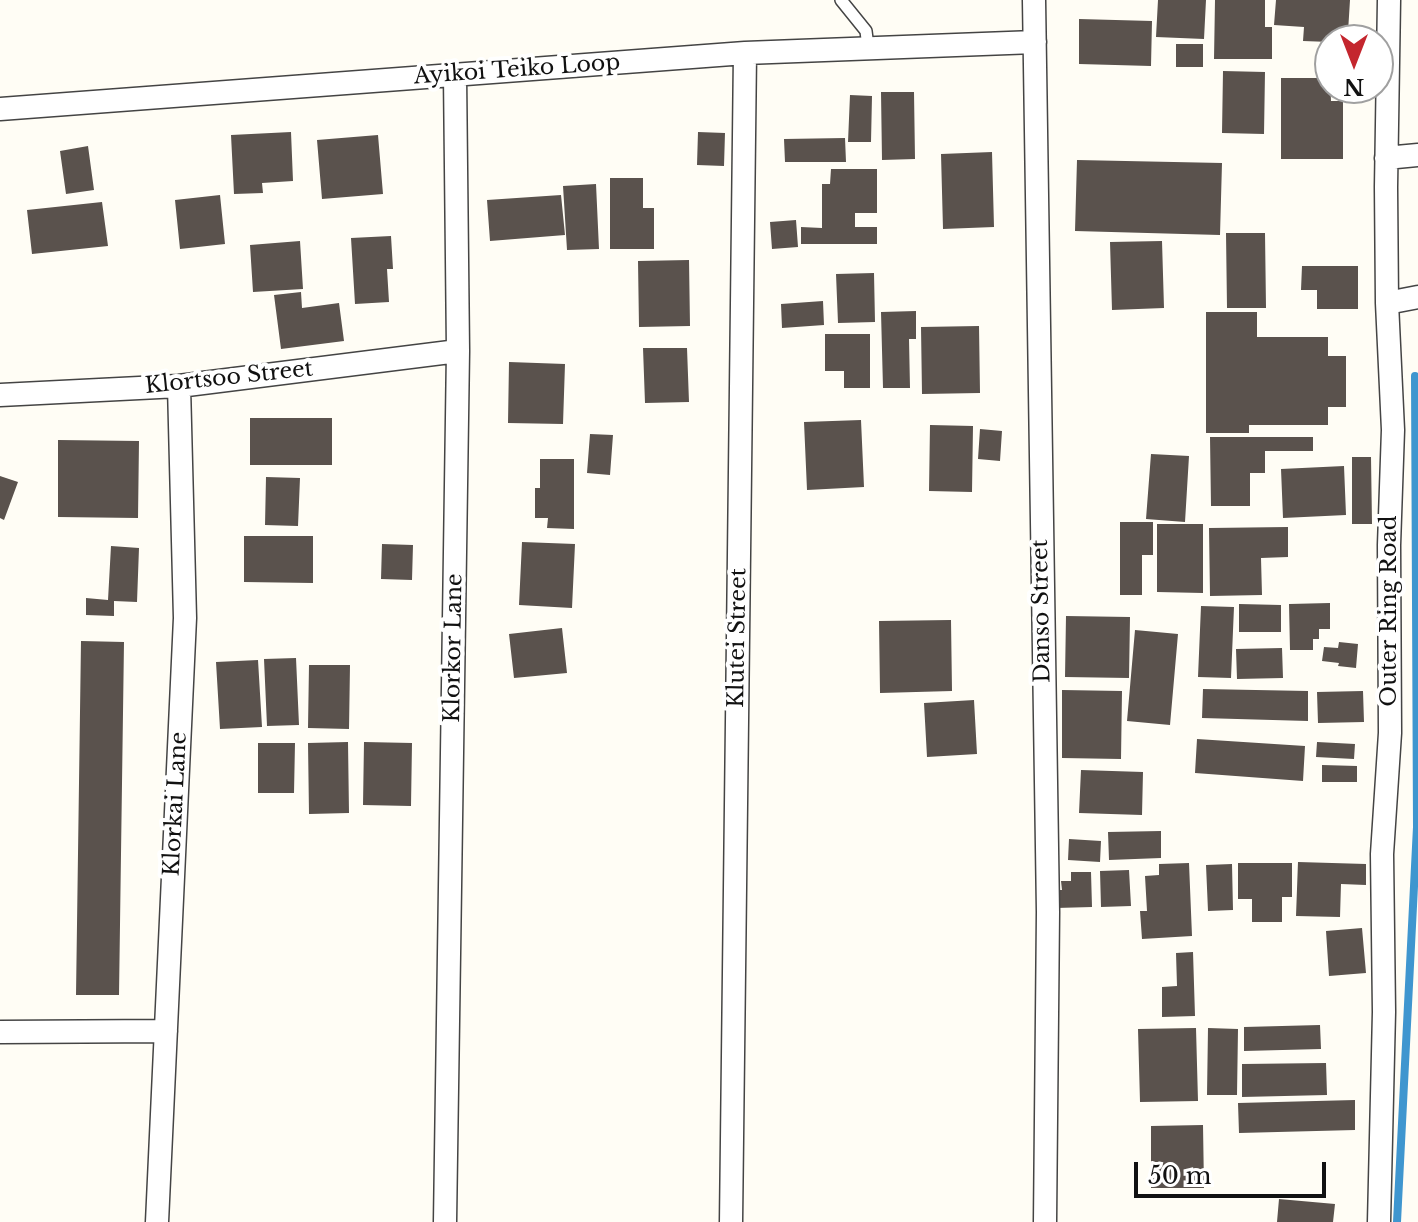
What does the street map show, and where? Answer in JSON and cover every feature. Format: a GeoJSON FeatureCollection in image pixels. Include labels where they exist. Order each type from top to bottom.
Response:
{"type":"FeatureCollection","features":[{"type":"Feature","properties":{"kind":"street","name":"Danso Street"},"geometry":{"type":"LineString","coordinates":[[1034,0],[1048,912],[1045,1222]]}},
{"type":"Feature","properties":{"kind":"street","name":"Outer Ring Road"},"geometry":{"type":"LineString","coordinates":[[1379,1222],[1384,1012],[1382,854],[1390,733],[1389,545],[1393,430],[1387,303],[1389,0]]}},
{"type":"Feature","properties":{"kind":"street","name":"Ayikoi Teiko Loop"},"geometry":{"type":"LineString","coordinates":[[0,109],[745,53],[1035,42]]}},
{"type":"Feature","properties":{"kind":"street","name":"Klutei Street"},"geometry":{"type":"LineString","coordinates":[[731,1222],[745,53]]}},
{"type":"Feature","properties":{"kind":"street","name":"Klorkor Lane"},"geometry":{"type":"LineString","coordinates":[[445,1222],[458,351],[455,75]]}},
{"type":"Feature","properties":{"kind":"street"},"geometry":{"type":"LineString","coordinates":[[1386,158],[1418,155]]}},
{"type":"Feature","properties":{"kind":"street"},"geometry":{"type":"LineString","coordinates":[[1387,303],[1418,297]]}},
{"type":"Feature","properties":{"kind":"street","name":"Klortsoo Street"},"geometry":{"type":"LineString","coordinates":[[0,395],[179,386],[458,351]]}},
{"type":"Feature","properties":{"kind":"street","name":"Klorkai Lane"},"geometry":{"type":"LineString","coordinates":[[157,1222],[185,618],[179,386]]}},
{"type":"Feature","properties":{"kind":"street"},"geometry":{"type":"LineString","coordinates":[[0,1032],[166,1031]]}},
{"type":"Feature","properties":{"kind":"lane"},"geometry":{"type":"LineString","coordinates":[[841,0],[866,31],[868,47]]}},
{"type":"Feature","properties":{"kind":"building"},"geometry":{"type":"Polygon","coordinates":[[[1158,0],[1206,0],[1204,39],[1156,37],[1158,0]]]}},
{"type":"Feature","properties":{"kind":"building"},"geometry":{"type":"Polygon","coordinates":[[[1215,0],[1265,0],[1265,27],[1272,27],[1272,59],[1214,59],[1215,0]]]}},
{"type":"Feature","properties":{"kind":"building"},"geometry":{"type":"Polygon","coordinates":[[[1276,0],[1350,0],[1348,24],[1314,24],[1314,41],[1303,41],[1304,27],[1274,25],[1276,0]]]}},
{"type":"Feature","properties":{"kind":"building"},"geometry":{"type":"Polygon","coordinates":[[[1079,19],[1152,21],[1151,66],[1079,64],[1079,19]]]}},
{"type":"Feature","properties":{"kind":"building"},"geometry":{"type":"Polygon","coordinates":[[[1176,44],[1203,44],[1203,67],[1176,67],[1176,44]]]}},
{"type":"Feature","properties":{"kind":"building"},"geometry":{"type":"Polygon","coordinates":[[[1223,71],[1265,72],[1264,134],[1222,133],[1223,71]]]}},
{"type":"Feature","properties":{"kind":"building"},"geometry":{"type":"Polygon","coordinates":[[[1281,78],[1314,78],[1314,104],[1343,104],[1343,159],[1281,159],[1281,78]]]}},
{"type":"Feature","properties":{"kind":"building"},"geometry":{"type":"Polygon","coordinates":[[[881,92],[914,92],[915,159],[882,160],[881,92]]]}},
{"type":"Feature","properties":{"kind":"building"},"geometry":{"type":"Polygon","coordinates":[[[850,95],[872,96],[871,142],[848,142],[850,95]]]}},
{"type":"Feature","properties":{"kind":"building"},"geometry":{"type":"Polygon","coordinates":[[[291,132],[293,181],[262,183],[263,193],[234,194],[231,135],[291,132]]]}},
{"type":"Feature","properties":{"kind":"building"},"geometry":{"type":"Polygon","coordinates":[[[698,132],[725,133],[724,166],[697,165],[698,132]]]}},
{"type":"Feature","properties":{"kind":"building"},"geometry":{"type":"Polygon","coordinates":[[[378,135],[383,194],[322,199],[317,140],[378,135]]]}},
{"type":"Feature","properties":{"kind":"building"},"geometry":{"type":"Polygon","coordinates":[[[845,138],[846,162],[785,162],[784,139],[845,138]]]}},
{"type":"Feature","properties":{"kind":"building"},"geometry":{"type":"Polygon","coordinates":[[[88,146],[94,190],[66,194],[60,151],[88,146]]]}},
{"type":"Feature","properties":{"kind":"building"},"geometry":{"type":"Polygon","coordinates":[[[992,152],[994,227],[943,229],[941,154],[992,152]]]}},
{"type":"Feature","properties":{"kind":"building"},"geometry":{"type":"Polygon","coordinates":[[[1077,160],[1222,163],[1220,235],[1075,231],[1077,160]]]}},
{"type":"Feature","properties":{"kind":"building"},"geometry":{"type":"Polygon","coordinates":[[[831,169],[877,169],[877,213],[855,213],[855,227],[877,227],[877,244],[801,244],[801,227],[822,228],[822,184],[830,184],[831,169]]]}},
{"type":"Feature","properties":{"kind":"building"},"geometry":{"type":"Polygon","coordinates":[[[610,178],[643,178],[643,208],[654,208],[654,249],[610,249],[610,178]]]}},
{"type":"Feature","properties":{"kind":"building"},"geometry":{"type":"Polygon","coordinates":[[[596,184],[599,249],[567,250],[563,186],[596,184]]]}},
{"type":"Feature","properties":{"kind":"building"},"geometry":{"type":"Polygon","coordinates":[[[220,195],[225,244],[180,249],[175,200],[220,195]]]}},
{"type":"Feature","properties":{"kind":"building"},"geometry":{"type":"Polygon","coordinates":[[[561,195],[565,235],[490,241],[487,200],[561,195]]]}},
{"type":"Feature","properties":{"kind":"building"},"geometry":{"type":"Polygon","coordinates":[[[102,202],[108,246],[32,254],[27,210],[102,202]]]}},
{"type":"Feature","properties":{"kind":"building"},"geometry":{"type":"Polygon","coordinates":[[[796,220],[798,247],[772,249],[770,222],[796,220]]]}},
{"type":"Feature","properties":{"kind":"building"},"geometry":{"type":"Polygon","coordinates":[[[1226,233],[1265,233],[1266,308],[1227,308],[1226,233]]]}},
{"type":"Feature","properties":{"kind":"building"},"geometry":{"type":"Polygon","coordinates":[[[391,236],[393,269],[387,269],[389,302],[355,304],[351,238],[391,236]]]}},
{"type":"Feature","properties":{"kind":"building"},"geometry":{"type":"Polygon","coordinates":[[[300,241],[303,289],[253,292],[250,245],[300,241]]]}},
{"type":"Feature","properties":{"kind":"building"},"geometry":{"type":"Polygon","coordinates":[[[1162,241],[1164,308],[1112,310],[1110,242],[1162,241]]]}},
{"type":"Feature","properties":{"kind":"building"},"geometry":{"type":"Polygon","coordinates":[[[689,260],[690,326],[639,327],[638,261],[689,260]]]}},
{"type":"Feature","properties":{"kind":"building"},"geometry":{"type":"Polygon","coordinates":[[[1302,266],[1358,266],[1358,309],[1317,309],[1317,290],[1301,290],[1302,266]]]}},
{"type":"Feature","properties":{"kind":"building"},"geometry":{"type":"Polygon","coordinates":[[[874,273],[875,322],[838,323],[836,274],[874,273]]]}},
{"type":"Feature","properties":{"kind":"building"},"geometry":{"type":"Polygon","coordinates":[[[301,292],[302,308],[339,303],[344,341],[281,349],[274,295],[301,292]]]}},
{"type":"Feature","properties":{"kind":"building"},"geometry":{"type":"Polygon","coordinates":[[[823,301],[824,325],[782,328],[781,304],[823,301]]]}},
{"type":"Feature","properties":{"kind":"building"},"geometry":{"type":"Polygon","coordinates":[[[916,311],[916,339],[909,339],[910,388],[883,388],[881,312],[916,311]]]}},
{"type":"Feature","properties":{"kind":"building"},"geometry":{"type":"Polygon","coordinates":[[[1206,312],[1257,312],[1257,337],[1328,337],[1328,356],[1346,356],[1346,407],[1328,407],[1328,425],[1249,425],[1249,433],[1206,433],[1206,312]]]}},
{"type":"Feature","properties":{"kind":"building"},"geometry":{"type":"Polygon","coordinates":[[[979,326],[980,393],[922,394],[921,327],[979,326]]]}},
{"type":"Feature","properties":{"kind":"building"},"geometry":{"type":"Polygon","coordinates":[[[825,334],[870,334],[870,388],[844,388],[844,371],[825,371],[825,334]]]}},
{"type":"Feature","properties":{"kind":"building"},"geometry":{"type":"Polygon","coordinates":[[[643,348],[687,348],[689,402],[645,403],[643,348]]]}},
{"type":"Feature","properties":{"kind":"building"},"geometry":{"type":"Polygon","coordinates":[[[509,362],[565,364],[563,424],[508,423],[509,362]]]}},
{"type":"Feature","properties":{"kind":"building"},"geometry":{"type":"Polygon","coordinates":[[[250,418],[332,418],[332,465],[250,465],[250,418]]]}},
{"type":"Feature","properties":{"kind":"building"},"geometry":{"type":"Polygon","coordinates":[[[861,420],[864,487],[807,490],[804,422],[861,420]]]}},
{"type":"Feature","properties":{"kind":"building"},"geometry":{"type":"Polygon","coordinates":[[[930,425],[973,426],[972,492],[929,491],[930,425]]]}},
{"type":"Feature","properties":{"kind":"building"},"geometry":{"type":"Polygon","coordinates":[[[980,429],[1002,431],[1000,461],[978,459],[980,429]]]}},
{"type":"Feature","properties":{"kind":"building"},"geometry":{"type":"Polygon","coordinates":[[[590,434],[613,435],[610,475],[587,473],[590,434]]]}},
{"type":"Feature","properties":{"kind":"building"},"geometry":{"type":"Polygon","coordinates":[[[1210,437],[1313,437],[1313,451],[1265,451],[1265,473],[1250,473],[1250,506],[1211,506],[1210,437]]]}},
{"type":"Feature","properties":{"kind":"building"},"geometry":{"type":"Polygon","coordinates":[[[58,440],[139,441],[138,518],[58,517],[58,440]]]}},
{"type":"Feature","properties":{"kind":"building"},"geometry":{"type":"Polygon","coordinates":[[[1151,454],[1189,456],[1185,522],[1146,519],[1151,454]]]}},
{"type":"Feature","properties":{"kind":"building"},"geometry":{"type":"Polygon","coordinates":[[[1352,457],[1371,457],[1372,524],[1352,524],[1352,457]]]}},
{"type":"Feature","properties":{"kind":"building"},"geometry":{"type":"Polygon","coordinates":[[[540,459],[574,459],[574,529],[547,528],[548,518],[535,518],[535,488],[540,488],[540,459]]]}},
{"type":"Feature","properties":{"kind":"building"},"geometry":{"type":"Polygon","coordinates":[[[1344,466],[1346,515],[1283,518],[1281,469],[1344,466]]]}},
{"type":"Feature","properties":{"kind":"building"},"geometry":{"type":"Polygon","coordinates":[[[0,476],[18,482],[4,520],[0,518],[0,476]]]}},
{"type":"Feature","properties":{"kind":"building"},"geometry":{"type":"Polygon","coordinates":[[[266,477],[300,478],[298,526],[265,525],[266,477]]]}},
{"type":"Feature","properties":{"kind":"building"},"geometry":{"type":"Polygon","coordinates":[[[1120,522],[1153,522],[1153,555],[1142,555],[1142,595],[1120,595],[1120,522]]]}},
{"type":"Feature","properties":{"kind":"building"},"geometry":{"type":"Polygon","coordinates":[[[1157,524],[1203,524],[1203,593],[1157,592],[1157,524]]]}},
{"type":"Feature","properties":{"kind":"building"},"geometry":{"type":"Polygon","coordinates":[[[1288,527],[1288,557],[1261,558],[1262,595],[1210,596],[1209,528],[1288,527]]]}},
{"type":"Feature","properties":{"kind":"building"},"geometry":{"type":"Polygon","coordinates":[[[244,536],[313,536],[313,583],[244,582],[244,536]]]}},
{"type":"Feature","properties":{"kind":"building"},"geometry":{"type":"Polygon","coordinates":[[[522,542],[575,544],[572,608],[519,605],[522,542]]]}},
{"type":"Feature","properties":{"kind":"building"},"geometry":{"type":"Polygon","coordinates":[[[382,544],[413,545],[412,580],[381,579],[382,544]]]}},
{"type":"Feature","properties":{"kind":"building"},"geometry":{"type":"Polygon","coordinates":[[[111,546],[139,548],[137,602],[114,601],[114,616],[86,615],[86,598],[108,600],[111,546]]]}},
{"type":"Feature","properties":{"kind":"building"},"geometry":{"type":"Polygon","coordinates":[[[1330,603],[1330,629],[1319,629],[1319,639],[1313,639],[1313,650],[1290,650],[1289,604],[1330,603]]]}},
{"type":"Feature","properties":{"kind":"building"},"geometry":{"type":"Polygon","coordinates":[[[1239,604],[1281,605],[1281,632],[1239,632],[1239,604]]]}},
{"type":"Feature","properties":{"kind":"building"},"geometry":{"type":"Polygon","coordinates":[[[1201,606],[1234,607],[1231,678],[1198,677],[1201,606]]]}},
{"type":"Feature","properties":{"kind":"building"},"geometry":{"type":"Polygon","coordinates":[[[1066,616],[1130,617],[1129,678],[1065,677],[1066,616]]]}},
{"type":"Feature","properties":{"kind":"building"},"geometry":{"type":"Polygon","coordinates":[[[951,620],[952,691],[880,693],[879,621],[951,620]]]}},
{"type":"Feature","properties":{"kind":"building"},"geometry":{"type":"Polygon","coordinates":[[[562,628],[567,673],[514,678],[509,634],[562,628]]]}},
{"type":"Feature","properties":{"kind":"building"},"geometry":{"type":"Polygon","coordinates":[[[1135,630],[1178,634],[1170,725],[1127,721],[1135,630]]]}},
{"type":"Feature","properties":{"kind":"building"},"geometry":{"type":"Polygon","coordinates":[[[81,641],[124,642],[119,995],[76,995],[81,641]]]}},
{"type":"Feature","properties":{"kind":"building"},"geometry":{"type":"Polygon","coordinates":[[[1339,642],[1358,644],[1356,668],[1322,661],[1324,647],[1338,648],[1339,642]]]}},
{"type":"Feature","properties":{"kind":"building"},"geometry":{"type":"Polygon","coordinates":[[[1282,648],[1283,678],[1237,679],[1236,649],[1282,648]]]}},
{"type":"Feature","properties":{"kind":"building"},"geometry":{"type":"Polygon","coordinates":[[[296,658],[299,725],[267,726],[264,659],[296,658]]]}},
{"type":"Feature","properties":{"kind":"building"},"geometry":{"type":"Polygon","coordinates":[[[258,660],[262,727],[220,729],[216,662],[258,660]]]}},
{"type":"Feature","properties":{"kind":"building"},"geometry":{"type":"Polygon","coordinates":[[[309,665],[350,665],[349,729],[308,728],[309,665]]]}},
{"type":"Feature","properties":{"kind":"building"},"geometry":{"type":"Polygon","coordinates":[[[1203,689],[1308,691],[1308,721],[1202,718],[1203,689]]]}},
{"type":"Feature","properties":{"kind":"building"},"geometry":{"type":"Polygon","coordinates":[[[1062,690],[1122,691],[1121,759],[1062,758],[1062,690]]]}},
{"type":"Feature","properties":{"kind":"building"},"geometry":{"type":"Polygon","coordinates":[[[1363,691],[1364,722],[1318,723],[1317,692],[1363,691]]]}},
{"type":"Feature","properties":{"kind":"building"},"geometry":{"type":"Polygon","coordinates":[[[974,700],[977,754],[927,757],[924,703],[974,700]]]}},
{"type":"Feature","properties":{"kind":"building"},"geometry":{"type":"Polygon","coordinates":[[[1197,739],[1305,746],[1303,781],[1195,773],[1197,739]]]}},
{"type":"Feature","properties":{"kind":"building"},"geometry":{"type":"Polygon","coordinates":[[[348,742],[349,813],[309,814],[308,743],[348,742]]]}},
{"type":"Feature","properties":{"kind":"building"},"geometry":{"type":"Polygon","coordinates":[[[364,742],[412,743],[411,806],[363,805],[364,742]]]}},
{"type":"Feature","properties":{"kind":"building"},"geometry":{"type":"Polygon","coordinates":[[[1317,742],[1355,744],[1354,759],[1316,757],[1317,742]]]}},
{"type":"Feature","properties":{"kind":"building"},"geometry":{"type":"Polygon","coordinates":[[[258,743],[295,743],[294,793],[258,793],[258,743]]]}},
{"type":"Feature","properties":{"kind":"building"},"geometry":{"type":"Polygon","coordinates":[[[1322,765],[1357,766],[1357,782],[1322,782],[1322,765]]]}},
{"type":"Feature","properties":{"kind":"building"},"geometry":{"type":"Polygon","coordinates":[[[1081,770],[1143,772],[1142,815],[1079,813],[1081,770]]]}},
{"type":"Feature","properties":{"kind":"building"},"geometry":{"type":"Polygon","coordinates":[[[1161,831],[1161,858],[1109,860],[1108,832],[1161,831]]]}},
{"type":"Feature","properties":{"kind":"building"},"geometry":{"type":"Polygon","coordinates":[[[1069,839],[1101,841],[1100,862],[1068,860],[1069,839]]]}},
{"type":"Feature","properties":{"kind":"building"},"geometry":{"type":"Polygon","coordinates":[[[1298,862],[1366,864],[1366,885],[1341,884],[1340,917],[1296,916],[1298,862]]]}},
{"type":"Feature","properties":{"kind":"building"},"geometry":{"type":"Polygon","coordinates":[[[1189,863],[1192,936],[1142,939],[1140,911],[1147,911],[1145,876],[1159,875],[1159,864],[1189,863]]]}},
{"type":"Feature","properties":{"kind":"building"},"geometry":{"type":"Polygon","coordinates":[[[1238,863],[1292,863],[1292,897],[1282,897],[1282,922],[1252,922],[1252,899],[1238,899],[1238,863]]]}},
{"type":"Feature","properties":{"kind":"building"},"geometry":{"type":"Polygon","coordinates":[[[1232,864],[1233,910],[1208,911],[1206,865],[1232,864]]]}},
{"type":"Feature","properties":{"kind":"building"},"geometry":{"type":"Polygon","coordinates":[[[1129,870],[1131,906],[1101,907],[1100,871],[1129,870]]]}},
{"type":"Feature","properties":{"kind":"building"},"geometry":{"type":"Polygon","coordinates":[[[1071,872],[1091,872],[1092,907],[1056,908],[1056,890],[1062,890],[1061,881],[1071,881],[1071,872]]]}},
{"type":"Feature","properties":{"kind":"building"},"geometry":{"type":"Polygon","coordinates":[[[1362,928],[1366,973],[1329,976],[1326,931],[1362,928]]]}},
{"type":"Feature","properties":{"kind":"building"},"geometry":{"type":"Polygon","coordinates":[[[1193,952],[1195,1016],[1162,1017],[1162,987],[1177,986],[1176,953],[1193,952]]]}},
{"type":"Feature","properties":{"kind":"building"},"geometry":{"type":"Polygon","coordinates":[[[1320,1025],[1321,1049],[1244,1051],[1244,1027],[1320,1025]]]}},
{"type":"Feature","properties":{"kind":"building"},"geometry":{"type":"Polygon","coordinates":[[[1196,1028],[1198,1101],[1140,1102],[1138,1029],[1196,1028]]]}},
{"type":"Feature","properties":{"kind":"building"},"geometry":{"type":"Polygon","coordinates":[[[1208,1028],[1238,1029],[1237,1095],[1207,1095],[1208,1028]]]}},
{"type":"Feature","properties":{"kind":"building"},"geometry":{"type":"Polygon","coordinates":[[[1326,1063],[1327,1095],[1242,1097],[1242,1064],[1326,1063]]]}},
{"type":"Feature","properties":{"kind":"building"},"geometry":{"type":"Polygon","coordinates":[[[1355,1100],[1355,1130],[1239,1133],[1238,1103],[1355,1100]]]}},
{"type":"Feature","properties":{"kind":"building"},"geometry":{"type":"Polygon","coordinates":[[[1203,1125],[1204,1188],[1151,1188],[1151,1126],[1203,1125]]]}},
{"type":"Feature","properties":{"kind":"building"},"geometry":{"type":"Polygon","coordinates":[[[1279,1199],[1335,1204],[1333,1222],[1277,1222],[1279,1199]]]}},
{"type":"Feature","properties":{"kind":"waterway"},"geometry":{"type":"LineString","coordinates":[[1397,1222],[1417,827],[1415,376]]}}]}
